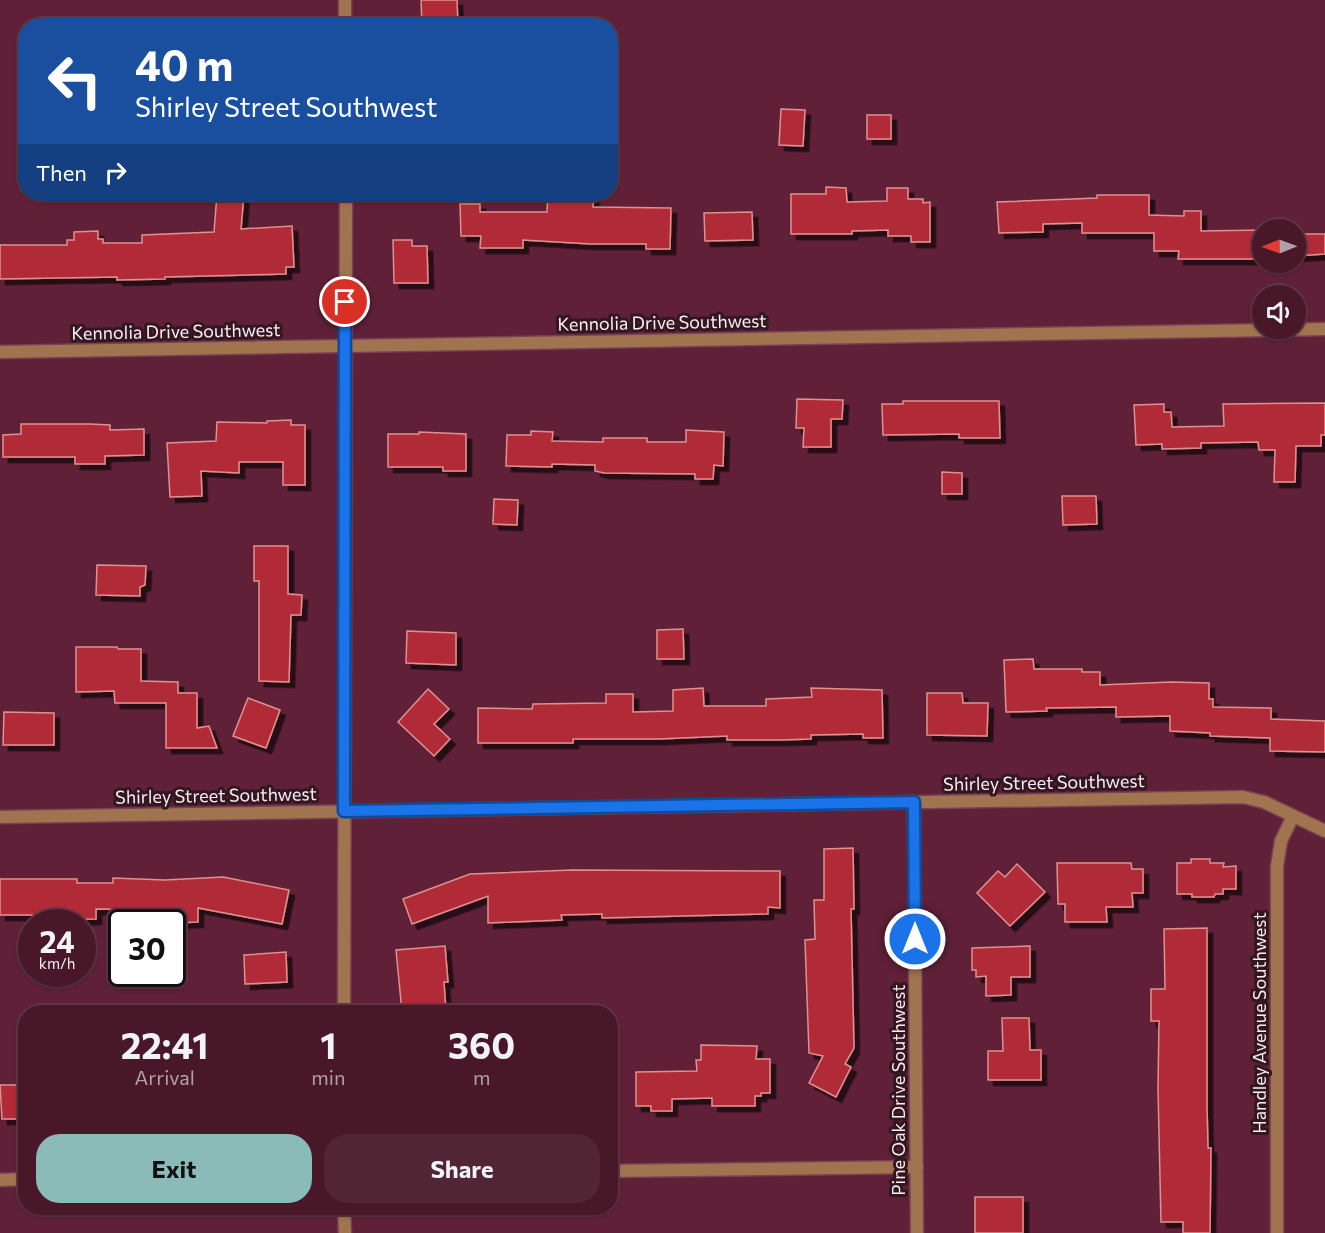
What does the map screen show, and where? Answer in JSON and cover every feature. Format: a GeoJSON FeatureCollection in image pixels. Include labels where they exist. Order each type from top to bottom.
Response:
{"type":"FeatureCollection","features":[{"type":"Feature","properties":{"kind":"street"},"geometry":{"type":"LineString","coordinates":[[345,0],[345,18]]}},
{"type":"Feature","properties":{"kind":"street"},"geometry":{"type":"LineString","coordinates":[[344,1005],[346,201]]}},
{"type":"Feature","properties":{"kind":"street","name":"Kennolia Drive Southwest"},"geometry":{"type":"LineString","coordinates":[[0,352],[1325,329]]}},
{"type":"Feature","properties":{"kind":"street","name":"Shirley Street Southwest"},"geometry":{"type":"LineString","coordinates":[[0,817],[1243,797],[1264,802],[1325,831]]}},
{"type":"Feature","properties":{"kind":"street","name":"Pine Oak Drive Southwest"},"geometry":{"type":"LineString","coordinates":[[914,802],[917,1233]]}},
{"type":"Feature","properties":{"kind":"street","name":"Handley Avenue Southwest"},"geometry":{"type":"LineString","coordinates":[[1277,1233],[1277,866],[1281,841],[1293,816]]}},
{"type":"Feature","properties":{"kind":"street"},"geometry":{"type":"LineString","coordinates":[[618,1171],[917,1167]]}},
{"type":"Feature","properties":{"kind":"street"},"geometry":{"type":"LineString","coordinates":[[0,1180],[18,1179]]}},
{"type":"Feature","properties":{"kind":"street"},"geometry":{"type":"LineString","coordinates":[[344,1215],[345,1233]]}},
{"type":"Feature","properties":{"kind":"building"},"geometry":{"type":"Polygon","coordinates":[[[421,0],[457,0],[458,18],[422,18],[421,0]]]}},
{"type":"Feature","properties":{"kind":"building"},"geometry":{"type":"Polygon","coordinates":[[[781,109],[805,110],[803,146],[779,145],[781,109]]]}},
{"type":"Feature","properties":{"kind":"building"},"geometry":{"type":"Polygon","coordinates":[[[867,115],[891,115],[891,139],[867,139],[867,115]]]}},
{"type":"Feature","properties":{"kind":"building"},"geometry":{"type":"Polygon","coordinates":[[[826,187],[846,188],[847,202],[887,201],[887,188],[908,188],[908,199],[923,199],[923,203],[930,202],[930,242],[911,242],[911,236],[888,236],[888,230],[852,231],[852,234],[791,234],[791,194],[826,194],[826,187]]]}},
{"type":"Feature","properties":{"kind":"building"},"geometry":{"type":"Polygon","coordinates":[[[1097,195],[1149,195],[1149,215],[1184,216],[1184,211],[1201,211],[1201,231],[1252,230],[1252,259],[1178,259],[1179,251],[1154,251],[1154,233],[1082,233],[1082,223],[1043,224],[1043,232],[999,233],[997,202],[1097,198],[1097,195]]]}},
{"type":"Feature","properties":{"kind":"building"},"geometry":{"type":"Polygon","coordinates":[[[216,201],[243,201],[241,229],[292,226],[294,267],[286,267],[286,274],[165,277],[165,279],[117,280],[117,277],[0,279],[0,245],[67,245],[67,240],[74,240],[74,232],[98,231],[98,239],[103,239],[103,243],[142,243],[142,235],[214,232],[216,201]]]}},
{"type":"Feature","properties":{"kind":"building"},"geometry":{"type":"Polygon","coordinates":[[[548,201],[593,201],[593,207],[671,208],[670,249],[646,249],[646,244],[523,240],[523,248],[480,248],[481,236],[461,236],[460,204],[480,204],[480,212],[547,212],[548,201]]]}},
{"type":"Feature","properties":{"kind":"building"},"geometry":{"type":"Polygon","coordinates":[[[752,212],[753,240],[705,241],[704,213],[752,212]]]}},
{"type":"Feature","properties":{"kind":"building"},"geometry":{"type":"Polygon","coordinates":[[[1306,234],[1325,234],[1325,254],[1306,255],[1306,234]]]}},
{"type":"Feature","properties":{"kind":"building"},"geometry":{"type":"Polygon","coordinates":[[[393,240],[412,240],[412,246],[427,246],[428,283],[394,283],[393,240]]]}},
{"type":"Feature","properties":{"kind":"building"},"geometry":{"type":"Polygon","coordinates":[[[797,399],[843,400],[842,419],[831,419],[831,447],[803,447],[804,428],[796,428],[797,399]]]}},
{"type":"Feature","properties":{"kind":"building"},"geometry":{"type":"Polygon","coordinates":[[[903,401],[999,401],[1000,438],[959,438],[959,434],[883,435],[882,404],[903,404],[903,401]]]}},
{"type":"Feature","properties":{"kind":"building"},"geometry":{"type":"Polygon","coordinates":[[[1325,403],[1325,435],[1321,435],[1321,446],[1296,446],[1295,482],[1274,482],[1275,450],[1259,450],[1258,442],[1201,443],[1201,448],[1162,449],[1162,444],[1136,445],[1134,405],[1164,404],[1164,412],[1171,412],[1172,427],[1224,426],[1223,404],[1325,403]]]}},
{"type":"Feature","properties":{"kind":"building"},"geometry":{"type":"Polygon","coordinates":[[[291,420],[291,425],[305,425],[305,485],[283,485],[283,462],[239,462],[239,473],[201,471],[202,496],[170,497],[167,443],[216,441],[217,422],[267,423],[267,421],[291,420]]]}},
{"type":"Feature","properties":{"kind":"building"},"geometry":{"type":"Polygon","coordinates":[[[21,424],[90,424],[110,425],[110,430],[144,429],[144,455],[105,456],[105,464],[75,464],[75,457],[3,457],[3,435],[21,434],[21,424]]]}},
{"type":"Feature","properties":{"kind":"building"},"geometry":{"type":"Polygon","coordinates":[[[686,430],[724,432],[723,466],[714,465],[713,479],[695,479],[695,474],[604,473],[595,471],[595,465],[506,466],[507,435],[531,435],[531,431],[553,432],[552,441],[603,442],[603,438],[647,438],[647,442],[686,442],[686,430]]]}},
{"type":"Feature","properties":{"kind":"building"},"geometry":{"type":"Polygon","coordinates":[[[419,432],[466,434],[466,471],[443,471],[443,467],[388,467],[388,434],[419,434],[419,432]]]}},
{"type":"Feature","properties":{"kind":"building"},"geometry":{"type":"Polygon","coordinates":[[[942,472],[962,473],[962,494],[942,494],[942,472]]]}},
{"type":"Feature","properties":{"kind":"building"},"geometry":{"type":"Polygon","coordinates":[[[1062,496],[1096,496],[1097,524],[1063,525],[1062,496]]]}},
{"type":"Feature","properties":{"kind":"building"},"geometry":{"type":"Polygon","coordinates":[[[494,499],[518,500],[517,525],[493,524],[494,499]]]}},
{"type":"Feature","properties":{"kind":"building"},"geometry":{"type":"Polygon","coordinates":[[[254,546],[288,546],[288,594],[302,595],[301,615],[291,615],[289,682],[259,681],[259,581],[254,581],[254,546]]]}},
{"type":"Feature","properties":{"kind":"building"},"geometry":{"type":"Polygon","coordinates":[[[97,565],[146,566],[145,585],[140,587],[140,596],[96,595],[97,565]]]}},
{"type":"Feature","properties":{"kind":"building"},"geometry":{"type":"Polygon","coordinates":[[[683,629],[684,659],[657,659],[657,630],[683,629]]]}},
{"type":"Feature","properties":{"kind":"building"},"geometry":{"type":"Polygon","coordinates":[[[407,631],[456,633],[456,665],[406,663],[407,631]]]}},
{"type":"Feature","properties":{"kind":"building"},"geometry":{"type":"Polygon","coordinates":[[[76,647],[141,649],[141,681],[178,682],[178,693],[197,693],[197,728],[209,726],[217,748],[166,748],[166,703],[115,703],[114,691],[76,692],[76,647]]]}},
{"type":"Feature","properties":{"kind":"building"},"geometry":{"type":"Polygon","coordinates":[[[1033,659],[1034,669],[1082,669],[1082,672],[1100,672],[1100,685],[1209,683],[1209,699],[1213,699],[1213,707],[1271,708],[1271,719],[1325,721],[1325,752],[1270,751],[1270,738],[1210,736],[1210,733],[1170,731],[1170,716],[1116,717],[1116,707],[1046,708],[1047,711],[1006,712],[1004,660],[1033,659]]]}},
{"type":"Feature","properties":{"kind":"building"},"geometry":{"type":"Polygon","coordinates":[[[703,688],[704,706],[766,706],[766,699],[812,697],[811,688],[882,690],[883,738],[863,738],[863,734],[811,735],[811,739],[780,740],[727,740],[727,736],[573,739],[573,743],[478,743],[478,708],[532,709],[533,704],[606,703],[606,694],[633,694],[633,712],[673,711],[673,690],[703,688]]]}},
{"type":"Feature","properties":{"kind":"building"},"geometry":{"type":"Polygon","coordinates":[[[428,689],[449,709],[434,724],[450,739],[434,756],[398,722],[428,689]]]}},
{"type":"Feature","properties":{"kind":"building"},"geometry":{"type":"Polygon","coordinates":[[[927,693],[962,693],[963,703],[988,703],[987,736],[927,735],[927,693]]]}},
{"type":"Feature","properties":{"kind":"building"},"geometry":{"type":"Polygon","coordinates":[[[248,698],[280,710],[266,748],[233,736],[248,698]]]}},
{"type":"Feature","properties":{"kind":"building"},"geometry":{"type":"Polygon","coordinates":[[[4,712],[54,713],[54,745],[3,745],[4,712]]]}},
{"type":"Feature","properties":{"kind":"building"},"geometry":{"type":"Polygon","coordinates":[[[853,848],[854,909],[851,909],[854,1048],[845,1064],[851,1067],[836,1097],[809,1083],[823,1056],[809,1053],[805,940],[815,939],[814,900],[824,900],[824,849],[853,848]]]}},
{"type":"Feature","properties":{"kind":"building"},"geometry":{"type":"Polygon","coordinates":[[[1191,859],[1210,859],[1210,863],[1224,863],[1223,867],[1236,866],[1236,889],[1223,889],[1223,894],[1215,894],[1214,897],[1177,894],[1177,863],[1191,863],[1191,859]]]}},
{"type":"Feature","properties":{"kind":"building"},"geometry":{"type":"Polygon","coordinates":[[[1057,863],[1131,863],[1132,869],[1143,869],[1143,893],[1132,893],[1133,907],[1106,907],[1107,922],[1065,922],[1065,904],[1058,904],[1057,863]]]}},
{"type":"Feature","properties":{"kind":"building"},"geometry":{"type":"Polygon","coordinates":[[[1017,864],[1045,892],[1010,926],[977,893],[998,871],[1005,877],[1017,864]]]}},
{"type":"Feature","properties":{"kind":"building"},"geometry":{"type":"Polygon","coordinates":[[[573,870],[780,871],[780,908],[768,907],[768,914],[602,918],[602,914],[561,915],[562,920],[488,923],[488,896],[412,924],[403,899],[470,874],[573,870]]]}},
{"type":"Feature","properties":{"kind":"building"},"geometry":{"type":"Polygon","coordinates":[[[223,877],[289,890],[282,924],[198,908],[198,922],[186,922],[186,909],[18,909],[18,915],[0,915],[0,879],[77,879],[77,883],[113,883],[113,878],[165,880],[223,877]]]}},
{"type":"Feature","properties":{"kind":"building"},"geometry":{"type":"Polygon","coordinates":[[[1207,928],[1207,1107],[1208,1148],[1211,1148],[1210,1233],[1183,1233],[1183,1222],[1161,1222],[1159,1021],[1151,1021],[1151,989],[1165,989],[1164,929],[1207,928]]]}},
{"type":"Feature","properties":{"kind":"building"},"geometry":{"type":"Polygon","coordinates":[[[445,946],[448,982],[444,982],[446,1005],[401,1005],[396,950],[445,946]]]}},
{"type":"Feature","properties":{"kind":"building"},"geometry":{"type":"Polygon","coordinates":[[[1030,946],[1030,977],[1011,977],[1011,995],[986,996],[986,976],[976,977],[976,970],[972,970],[972,948],[1030,946]]]}},
{"type":"Feature","properties":{"kind":"building"},"geometry":{"type":"Polygon","coordinates":[[[286,952],[287,982],[245,984],[244,955],[286,952]]]}},
{"type":"Feature","properties":{"kind":"building"},"geometry":{"type":"Polygon","coordinates":[[[1002,1018],[1029,1018],[1030,1050],[1041,1050],[1041,1080],[988,1080],[988,1051],[1003,1051],[1002,1018]]]}},
{"type":"Feature","properties":{"kind":"building"},"geometry":{"type":"Polygon","coordinates":[[[701,1045],[757,1046],[756,1059],[770,1059],[770,1093],[755,1096],[755,1106],[712,1106],[712,1098],[672,1099],[672,1111],[651,1111],[651,1106],[636,1106],[636,1072],[697,1071],[696,1060],[701,1060],[701,1045]]]}},
{"type":"Feature","properties":{"kind":"building"},"geometry":{"type":"Polygon","coordinates":[[[0,1085],[18,1085],[18,1119],[2,1119],[0,1085]]]}},
{"type":"Feature","properties":{"kind":"building"},"geometry":{"type":"Polygon","coordinates":[[[975,1197],[1023,1197],[1023,1233],[975,1233],[975,1197]]]}},
{"type":"Feature","properties":{"kind":"route"},"geometry":{"type":"LineString","coordinates":[[345,302],[344,811],[914,802],[915,939]]}}]}
